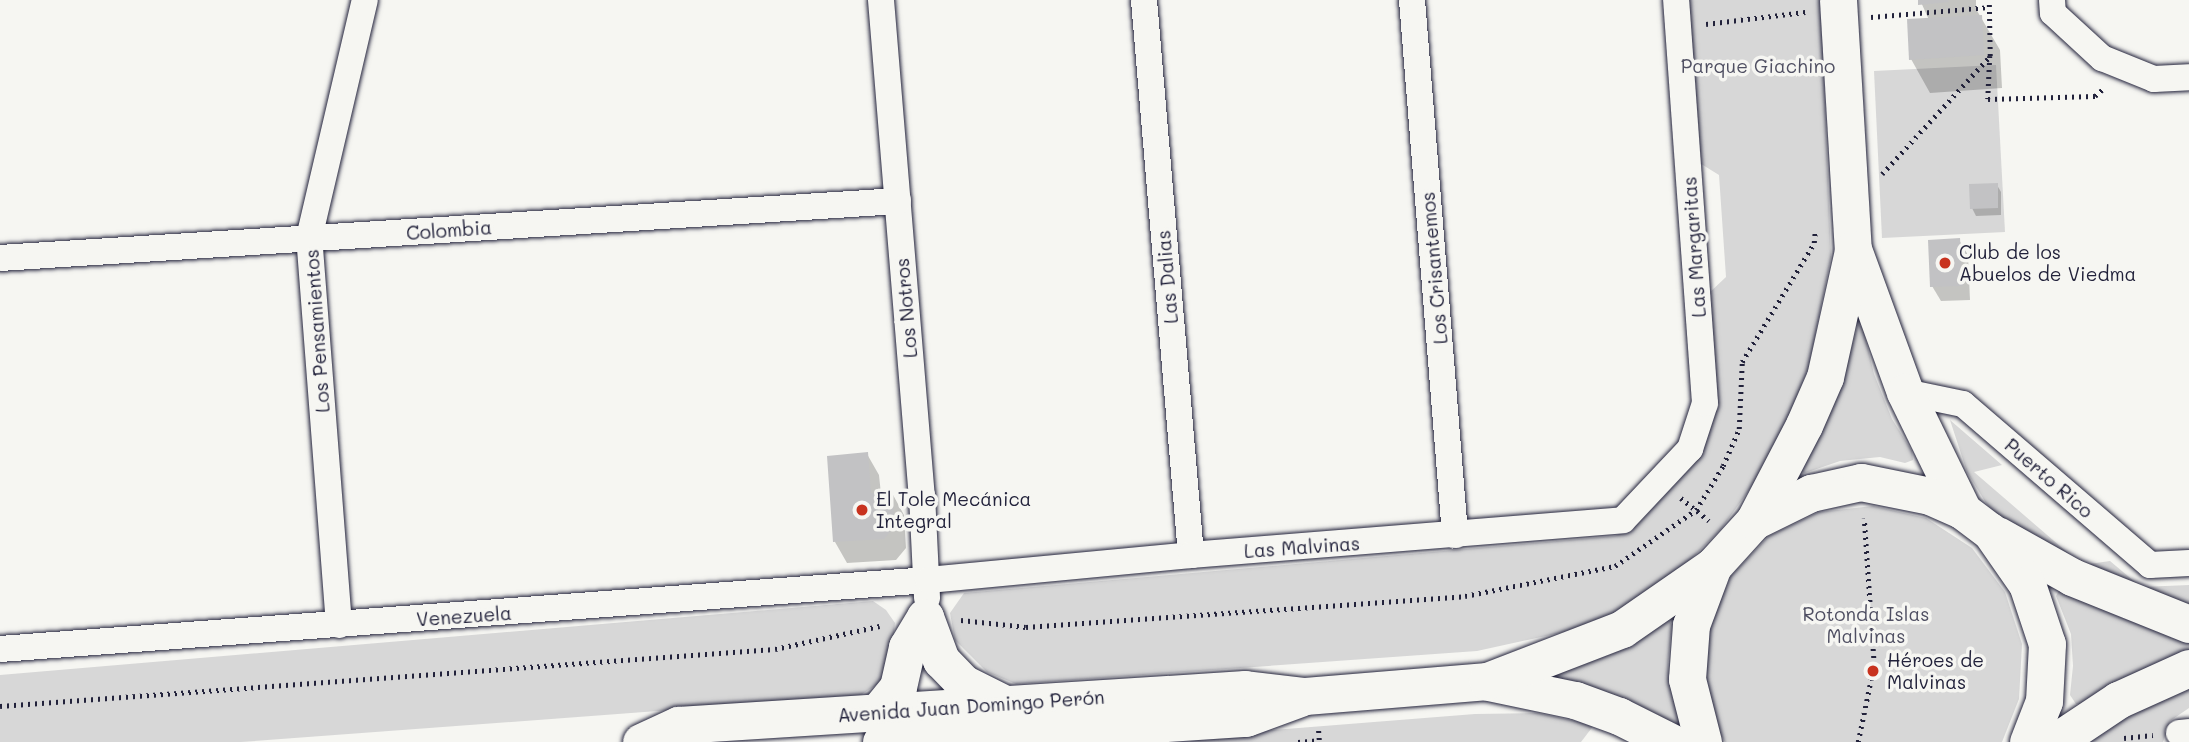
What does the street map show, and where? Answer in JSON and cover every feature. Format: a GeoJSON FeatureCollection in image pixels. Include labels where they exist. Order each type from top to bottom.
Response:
{"type":"FeatureCollection","features":[{"type":"Feature","properties":{"kind":"main road"},"geometry":{"type":"LineString","coordinates":[[1838,0],[1853,248],[1905,392],[1977,521],[2027,584],[2047,644],[2045,701],[2028,742]]}},
{"type":"Feature","properties":{"kind":"main road"},"geometry":{"type":"LineString","coordinates":[[1703,742],[1687,679],[1691,625],[1734,543],[1804,425],[1825,377],[1853,248]]}},
{"type":"Feature","properties":{"kind":"main road"},"geometry":{"type":"LineString","coordinates":[[1734,543],[1811,493],[1861,482],[1930,496],[2072,577],[2189,624]]}},
{"type":"Feature","properties":{"kind":"main road","name":"Avenida Juan Domingo Perón"},"geometry":{"type":"LineString","coordinates":[[879,727],[1007,704],[1245,689],[1305,696],[1487,681],[1622,629],[1734,543]]}},
{"type":"Feature","properties":{"kind":"main road"},"geometry":{"type":"LineString","coordinates":[[925,617],[941,660],[963,683],[997,702],[1007,704]]}},
{"type":"Feature","properties":{"kind":"main road"},"geometry":{"type":"LineString","coordinates":[[879,727],[898,687],[907,647],[925,617]]}},
{"type":"Feature","properties":{"kind":"main road"},"geometry":{"type":"LineString","coordinates":[[2054,742],[2118,700],[2189,668]]}},
{"type":"Feature","properties":{"kind":"main road","name":"Avenida Juan Domingo Perón"},"geometry":{"type":"LineString","coordinates":[[1487,681],[1575,700],[1619,716],[1671,742]]}},
{"type":"Feature","properties":{"kind":"main road","name":"Avenida Juan Domingo Perón"},"geometry":{"type":"LineString","coordinates":[[641,742],[678,725],[1122,734],[1246,718],[1305,696]]}},
{"type":"Feature","properties":{"kind":"street","name":"Los Pensamientos"},"geometry":{"type":"LineString","coordinates":[[339,625],[310,239],[365,0]]}},
{"type":"Feature","properties":{"kind":"street","name":"Los Notros"},"geometry":{"type":"LineString","coordinates":[[881,0],[928,580],[925,617]]}},
{"type":"Feature","properties":{"kind":"street","name":"Las Dalias"},"geometry":{"type":"LineString","coordinates":[[1144,0],[1191,555]]}},
{"type":"Feature","properties":{"kind":"street","name":"Los Crisantemos"},"geometry":{"type":"LineString","coordinates":[[1412,0],[1455,536]]}},
{"type":"Feature","properties":{"kind":"street","name":"Las Margaritas"},"geometry":{"type":"LineString","coordinates":[[1661,482],[1690,449],[1705,403],[1676,0]]}},
{"type":"Feature","properties":{"kind":"street"},"geometry":{"type":"LineString","coordinates":[[2052,0],[2053,13],[2102,58],[2154,79],[2189,77]]}},
{"type":"Feature","properties":{"kind":"street","name":"Colombia"},"geometry":{"type":"LineString","coordinates":[[0,258],[898,201]]}},
{"type":"Feature","properties":{"kind":"street","name":"Puerto Rico"},"geometry":{"type":"LineString","coordinates":[[1905,392],[1963,404],[2150,565],[2189,563]]}},
{"type":"Feature","properties":{"kind":"street","name":"Las Malvinas"},"geometry":{"type":"LineString","coordinates":[[928,580],[1191,555],[1455,536],[1623,520],[1661,482]]}},
{"type":"Feature","properties":{"kind":"street","name":"Venezuela"},"geometry":{"type":"LineString","coordinates":[[0,649],[928,580]]}},
{"type":"Feature","properties":{"kind":"path"},"geometry":{"type":"LineString","coordinates":[[1808,0],[1810,25]]}},
{"type":"Feature","properties":{"kind":"path"},"geometry":{"type":"LineString","coordinates":[[1989,0],[1988,99],[2095,96],[2128,69]]}},
{"type":"Feature","properties":{"kind":"path"},"geometry":{"type":"LineString","coordinates":[[1850,208],[1990,56]]}},
{"type":"Feature","properties":{"kind":"path"},"geometry":{"type":"LineString","coordinates":[[0,706],[775,649],[925,617],[1026,626],[1465,596],[1615,566],[1696,510],[1723,466],[1739,429],[1742,362],[1814,243],[1816,222]]}},
{"type":"Feature","properties":{"kind":"path"},"geometry":{"type":"LineString","coordinates":[[1661,482],[1734,543]]}},
{"type":"Feature","properties":{"kind":"path"},"geometry":{"type":"LineString","coordinates":[[1858,742],[1874,665],[1861,482]]}},
{"type":"Feature","properties":{"kind":"path"},"geometry":{"type":"LineString","coordinates":[[2115,739],[2184,732]]}},
{"type":"Feature","properties":{"kind":"green space","name":"Parque Giachino"},"geometry":{"type":"Polygon","coordinates":[[[1687,0],[1821,0],[1831,257],[1809,366],[1788,420],[1757,479],[1721,529],[1689,561],[1617,612],[1578,629],[1477,651],[1016,684],[987,672],[955,640],[950,613],[964,593],[1615,536],[1637,525],[1693,465],[1706,441],[1708,294],[1726,277],[1719,175],[1698,162],[1687,0]]]}},
{"type":"Feature","properties":{"kind":"green space"},"geometry":{"type":"Polygon","coordinates":[[[1996,65],[2005,232],[1882,238],[1874,71],[1996,65]]]}},
{"type":"Feature","properties":{"kind":"green space"},"geometry":{"type":"Polygon","coordinates":[[[1858,324],[1863,328],[1874,374],[1892,419],[1912,451],[1913,460],[1905,463],[1880,457],[1840,461],[1805,473],[1799,471],[1799,465],[1822,431],[1843,379],[1858,324]]]}},
{"type":"Feature","properties":{"kind":"green space"},"geometry":{"type":"Polygon","coordinates":[[[1950,420],[2002,465],[1974,472],[2082,565],[2110,561],[2141,587],[2189,585],[2189,609],[2138,593],[2072,565],[2010,529],[1986,503],[1967,472],[1950,420]]]}},
{"type":"Feature","properties":{"kind":"green space","name":"Rotonda Islas Malvinas"},"geometry":{"type":"Polygon","coordinates":[[[1873,506],[1926,518],[1972,548],[2005,592],[2022,644],[2019,699],[2002,742],[1725,742],[1715,725],[1704,676],[1709,626],[1731,576],[1769,536],[1819,512],[1873,506]]]}},
{"type":"Feature","properties":{"kind":"green space"},"geometry":{"type":"Polygon","coordinates":[[[2061,587],[2189,636],[2189,657],[2086,704],[2076,704],[2070,695],[2073,666],[2071,634],[2056,596],[2061,587]]]}},
{"type":"Feature","properties":{"kind":"green space"},"geometry":{"type":"Polygon","coordinates":[[[873,601],[886,610],[895,623],[890,666],[881,682],[859,696],[241,742],[0,742],[0,675],[873,601]]]}},
{"type":"Feature","properties":{"kind":"green space"},"geometry":{"type":"Polygon","coordinates":[[[1668,619],[1672,625],[1669,680],[1682,728],[1551,676],[1555,671],[1584,663],[1626,645],[1668,619]]]}},
{"type":"Feature","properties":{"kind":"green space"},"geometry":{"type":"Polygon","coordinates":[[[2189,683],[2189,708],[2170,721],[2163,742],[2086,742],[2129,710],[2189,683]]]}},
{"type":"Feature","properties":{"kind":"green space"},"geometry":{"type":"Polygon","coordinates":[[[1537,713],[1594,725],[1581,742],[1189,742],[1211,735],[1475,714],[1537,713]]]}},
{"type":"Feature","properties":{"kind":"building"},"geometry":{"type":"Polygon","coordinates":[[[1918,0],[1948,0],[1949,2],[1918,5],[1918,0]]]}},
{"type":"Feature","properties":{"kind":"building"},"geometry":{"type":"Polygon","coordinates":[[[1982,15],[1984,55],[1909,60],[1907,19],[1982,15]]]}},
{"type":"Feature","properties":{"kind":"building"},"geometry":{"type":"Polygon","coordinates":[[[1998,183],[1998,208],[1970,209],[1969,184],[1998,183]]]}},
{"type":"Feature","properties":{"kind":"building","name":"Club de los Abuelos de Viedma"},"geometry":{"type":"Polygon","coordinates":[[[1960,238],[1963,286],[1930,287],[1928,240],[1960,238]]]}},
{"type":"Feature","properties":{"kind":"building","name":"El Tole Mecánica Integral"},"geometry":{"type":"Polygon","coordinates":[[[868,452],[871,493],[892,492],[895,526],[884,539],[833,542],[827,456],[868,452]]]}},
{"type":"Feature","properties":{"kind":"place","name":"Club de los Abuelos de Viedma"},"geometry":{"type":"Point","coordinates":[1945,263]}},
{"type":"Feature","properties":{"kind":"place","name":"El Tole Mecánica Integral"},"geometry":{"type":"Point","coordinates":[862,510]}},
{"type":"Feature","properties":{"kind":"place","name":"Héroes de Malvinas"},"geometry":{"type":"Point","coordinates":[1873,671]}}]}
